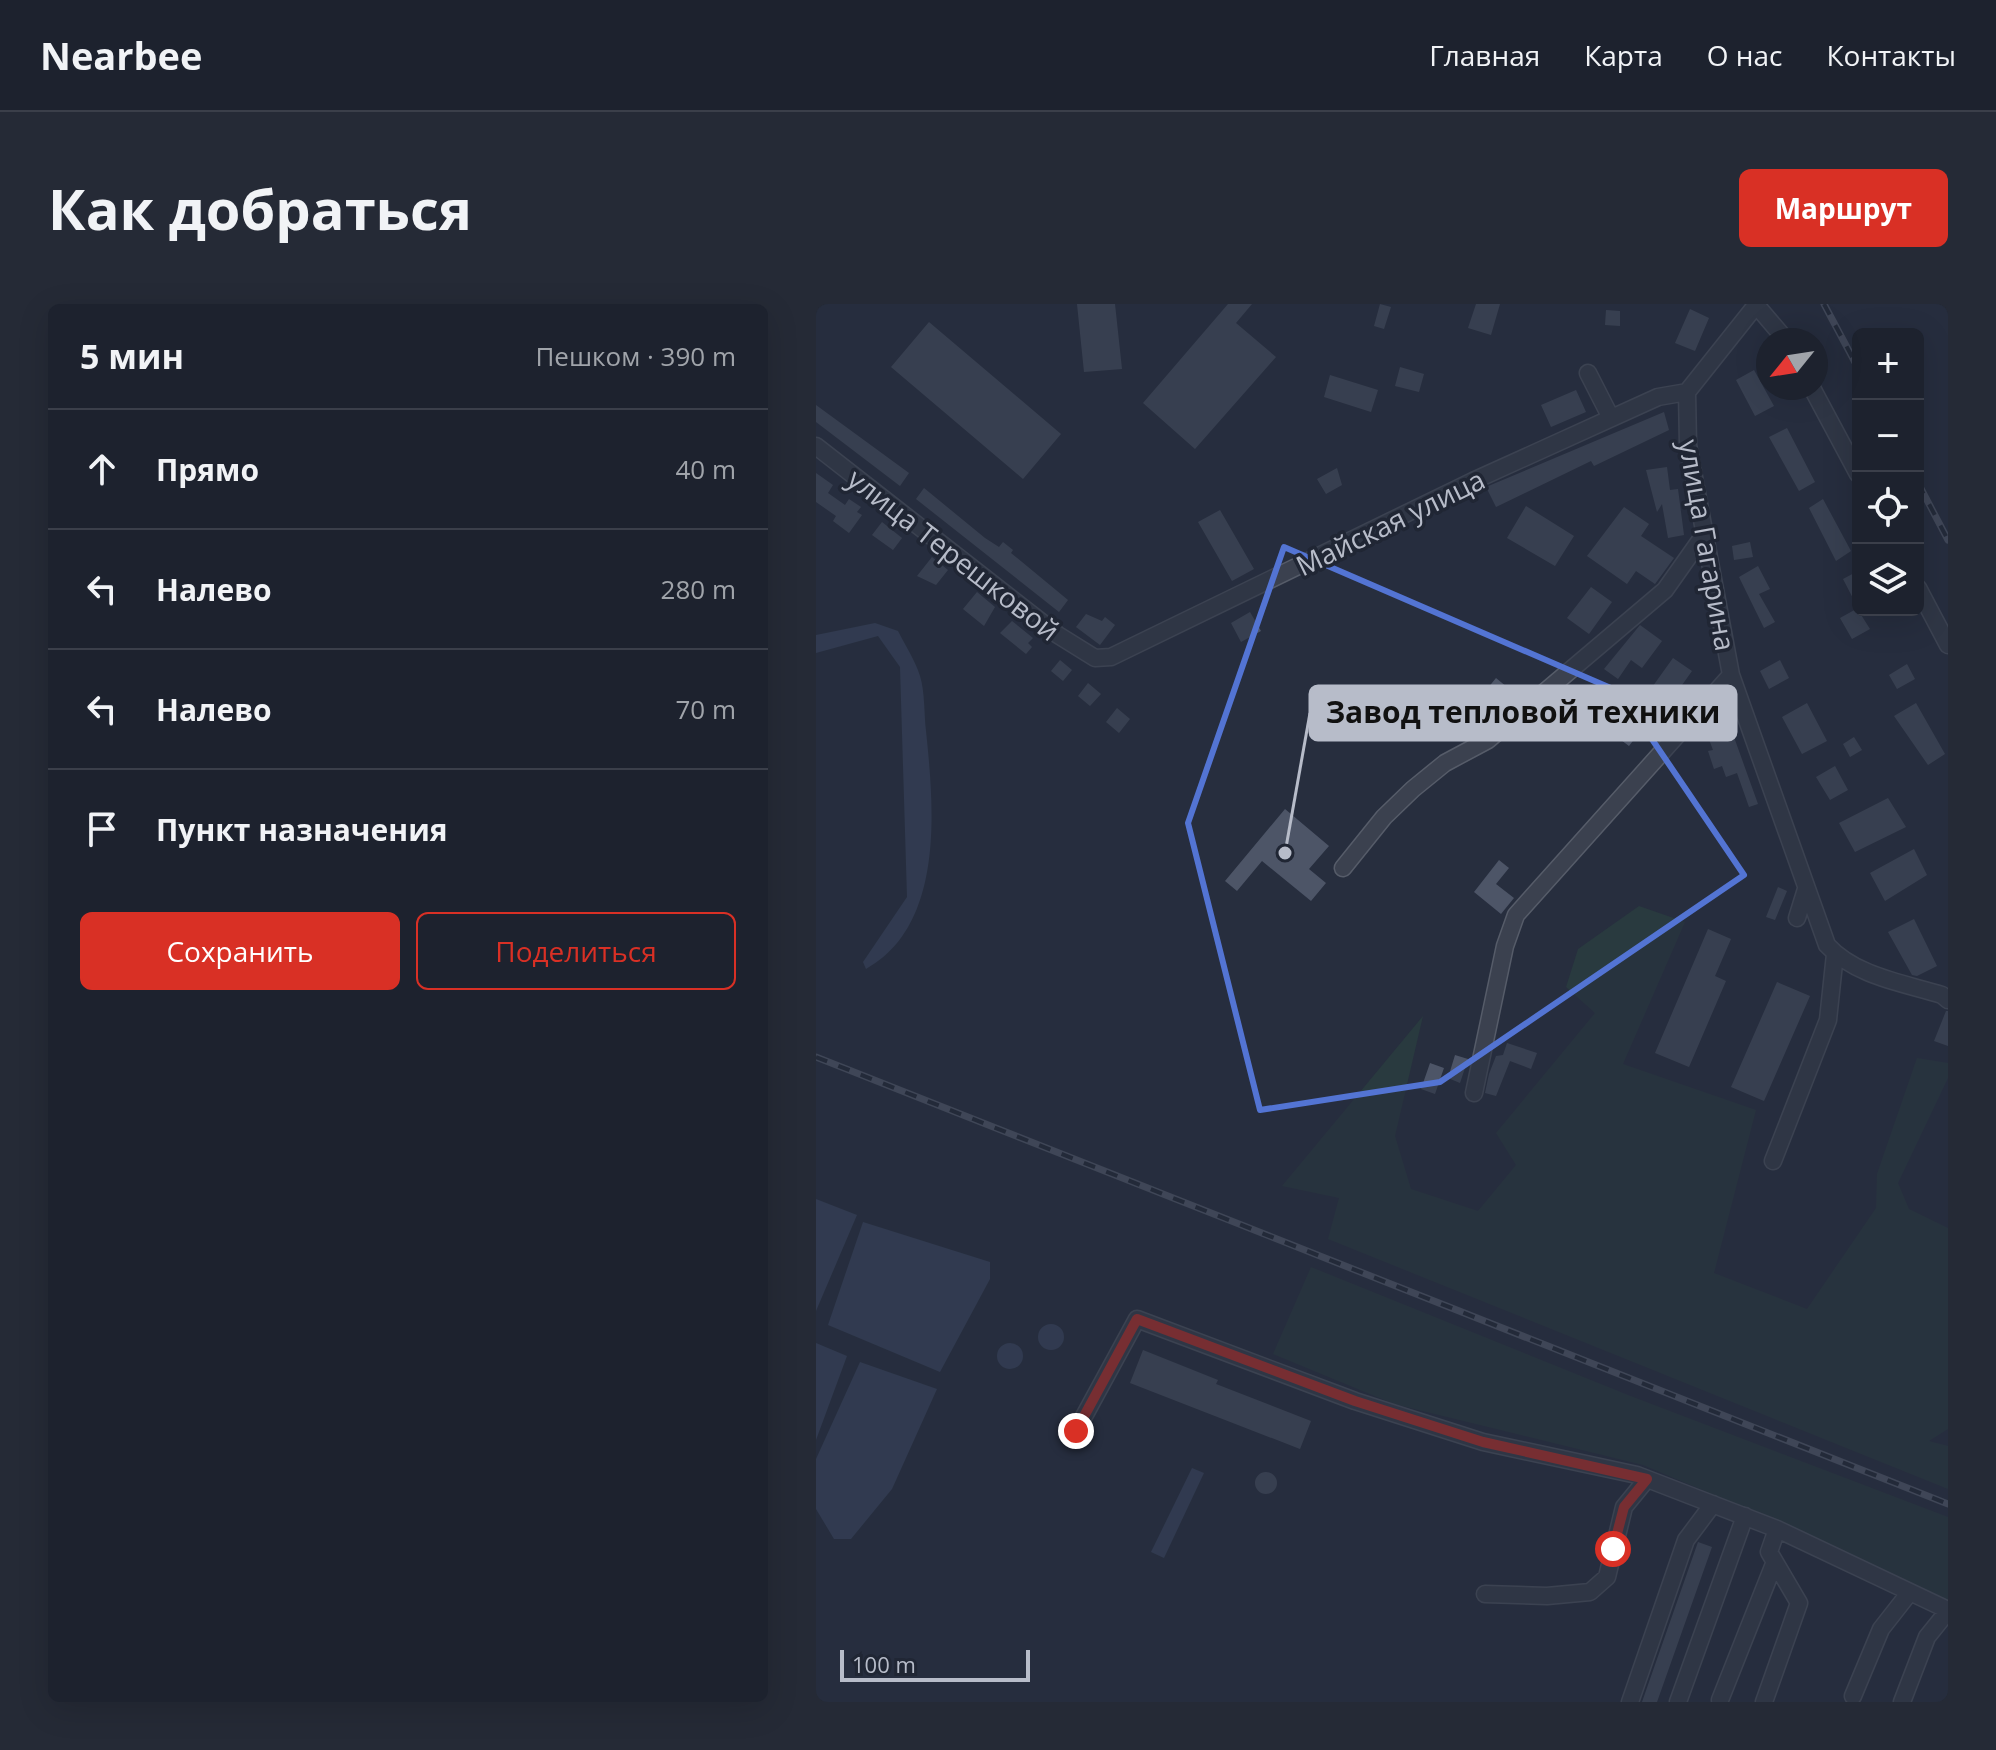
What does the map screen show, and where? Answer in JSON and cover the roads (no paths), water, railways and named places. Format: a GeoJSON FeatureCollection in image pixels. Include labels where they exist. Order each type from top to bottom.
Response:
{"type":"FeatureCollection","features":[{"type":"Feature","properties":{"kind":"street"},"geometry":{"type":"LineString","coordinates":[[1687,392],[1757,305],[1776,328]]}},
{"type":"Feature","properties":{"kind":"street"},"geometry":{"type":"LineString","coordinates":[[1588,373],[1611,418]]}},
{"type":"Feature","properties":{"kind":"street","name":"Майская улица"},"geometry":{"type":"LineString","coordinates":[[1095,658],[1111,657],[1611,418],[1658,397],[1687,392]]}},
{"type":"Feature","properties":{"kind":"street","name":"улица Гагарина"},"geometry":{"type":"LineString","coordinates":[[1687,392],[1688,445],[1731,675],[1806,889],[1827,945],[1835,954]]}},
{"type":"Feature","properties":{"kind":"street"},"geometry":{"type":"LineString","coordinates":[[1818,400],[1857,472]]}},
{"type":"Feature","properties":{"kind":"street","name":"улица Терешковой"},"geometry":{"type":"LineString","coordinates":[[816,446],[1058,635],[1095,658]]}},
{"type":"Feature","properties":{"kind":"street"},"geometry":{"type":"LineString","coordinates":[[1343,868],[1384,817],[1413,789],[1445,763],[1488,740],[1665,590],[1706,532]]}},
{"type":"Feature","properties":{"kind":"street"},"geometry":{"type":"LineString","coordinates":[[1924,599],[1948,645]]}},
{"type":"Feature","properties":{"kind":"street"},"geometry":{"type":"LineString","coordinates":[[1474,1093],[1505,946],[1516,915],[1731,675]]}},
{"type":"Feature","properties":{"kind":"street"},"geometry":{"type":"LineString","coordinates":[[1797,918],[1806,889]]}},
{"type":"Feature","properties":{"kind":"street"},"geometry":{"type":"LineString","coordinates":[[1773,1161],[1828,1020],[1835,954],[1857,968],[1946,995]]}},
{"type":"Feature","properties":{"kind":"street"},"geometry":{"type":"LineString","coordinates":[[1076,1431],[1137,1319],[1355,1401],[1483,1442],[1647,1479],[1777,1529],[1948,1610],[1927,1637],[1902,1702]]}},
{"type":"Feature","properties":{"kind":"street"},"geometry":{"type":"LineString","coordinates":[[1485,1594],[1547,1596],[1590,1592],[1607,1577],[1624,1507],[1647,1479]]}},
{"type":"Feature","properties":{"kind":"street"},"geometry":{"type":"LineString","coordinates":[[1630,1702],[1686,1540],[1713,1504]]}},
{"type":"Feature","properties":{"kind":"street"},"geometry":{"type":"LineString","coordinates":[[1678,1702],[1745,1516]]}},
{"type":"Feature","properties":{"kind":"street"},"geometry":{"type":"LineString","coordinates":[[1764,1702],[1799,1603],[1769,1552],[1777,1529]]}},
{"type":"Feature","properties":{"kind":"street"},"geometry":{"type":"LineString","coordinates":[[1720,1700],[1774,1564]]}},
{"type":"Feature","properties":{"kind":"street"},"geometry":{"type":"LineString","coordinates":[[1853,1696],[1881,1629],[1910,1592]]}},
{"type":"Feature","properties":{"kind":"water"},"geometry":{"type":"Polygon","coordinates":[[[875,623],[898,631],[920,676],[929,762],[931,829],[929,862],[922,895],[910,924],[892,949],[866,969],[863,962],[907,897],[900,667],[878,636],[816,653],[816,635],[875,623]]]}},
{"type":"Feature","properties":{"kind":"water"},"geometry":{"type":"Polygon","coordinates":[[[816,1199],[857,1215],[816,1311],[816,1199]]]}},
{"type":"Feature","properties":{"kind":"water"},"geometry":{"type":"Polygon","coordinates":[[[863,1222],[990,1262],[990,1279],[940,1372],[828,1325],[863,1222]]]}},
{"type":"Feature","properties":{"kind":"water"},"geometry":{"type":"Polygon","coordinates":[[[1051,1324],[1060,1328],[1064,1337],[1060,1346],[1051,1350],[1042,1346],[1038,1337],[1042,1328],[1051,1324]]]}},
{"type":"Feature","properties":{"kind":"water"},"geometry":{"type":"Polygon","coordinates":[[[816,1343],[847,1356],[816,1440],[816,1343]]]}},
{"type":"Feature","properties":{"kind":"water"},"geometry":{"type":"Polygon","coordinates":[[[1010,1343],[1019,1347],[1023,1356],[1019,1365],[1010,1369],[1001,1365],[997,1356],[1001,1347],[1010,1343]]]}},
{"type":"Feature","properties":{"kind":"water"},"geometry":{"type":"Polygon","coordinates":[[[860,1362],[937,1389],[892,1489],[851,1539],[834,1539],[816,1509],[816,1459],[860,1362]]]}},
{"type":"Feature","properties":{"kind":"water"},"geometry":{"type":"Polygon","coordinates":[[[1192,1468],[1204,1473],[1164,1558],[1151,1552],[1192,1468]]]}},
{"type":"Feature","properties":{"kind":"railway"},"geometry":{"type":"LineString","coordinates":[[1824,304],[1852,357]]}},
{"type":"Feature","properties":{"kind":"railway"},"geometry":{"type":"LineString","coordinates":[[1924,494],[1948,540]]}},
{"type":"Feature","properties":{"kind":"railway"},"geometry":{"type":"LineString","coordinates":[[816,1057],[1948,1504]]}},
{"type":"Feature","properties":{"kind":"place","name":"Завод тепловой техники"},"geometry":{"type":"Point","coordinates":[1285,853]}}]}
